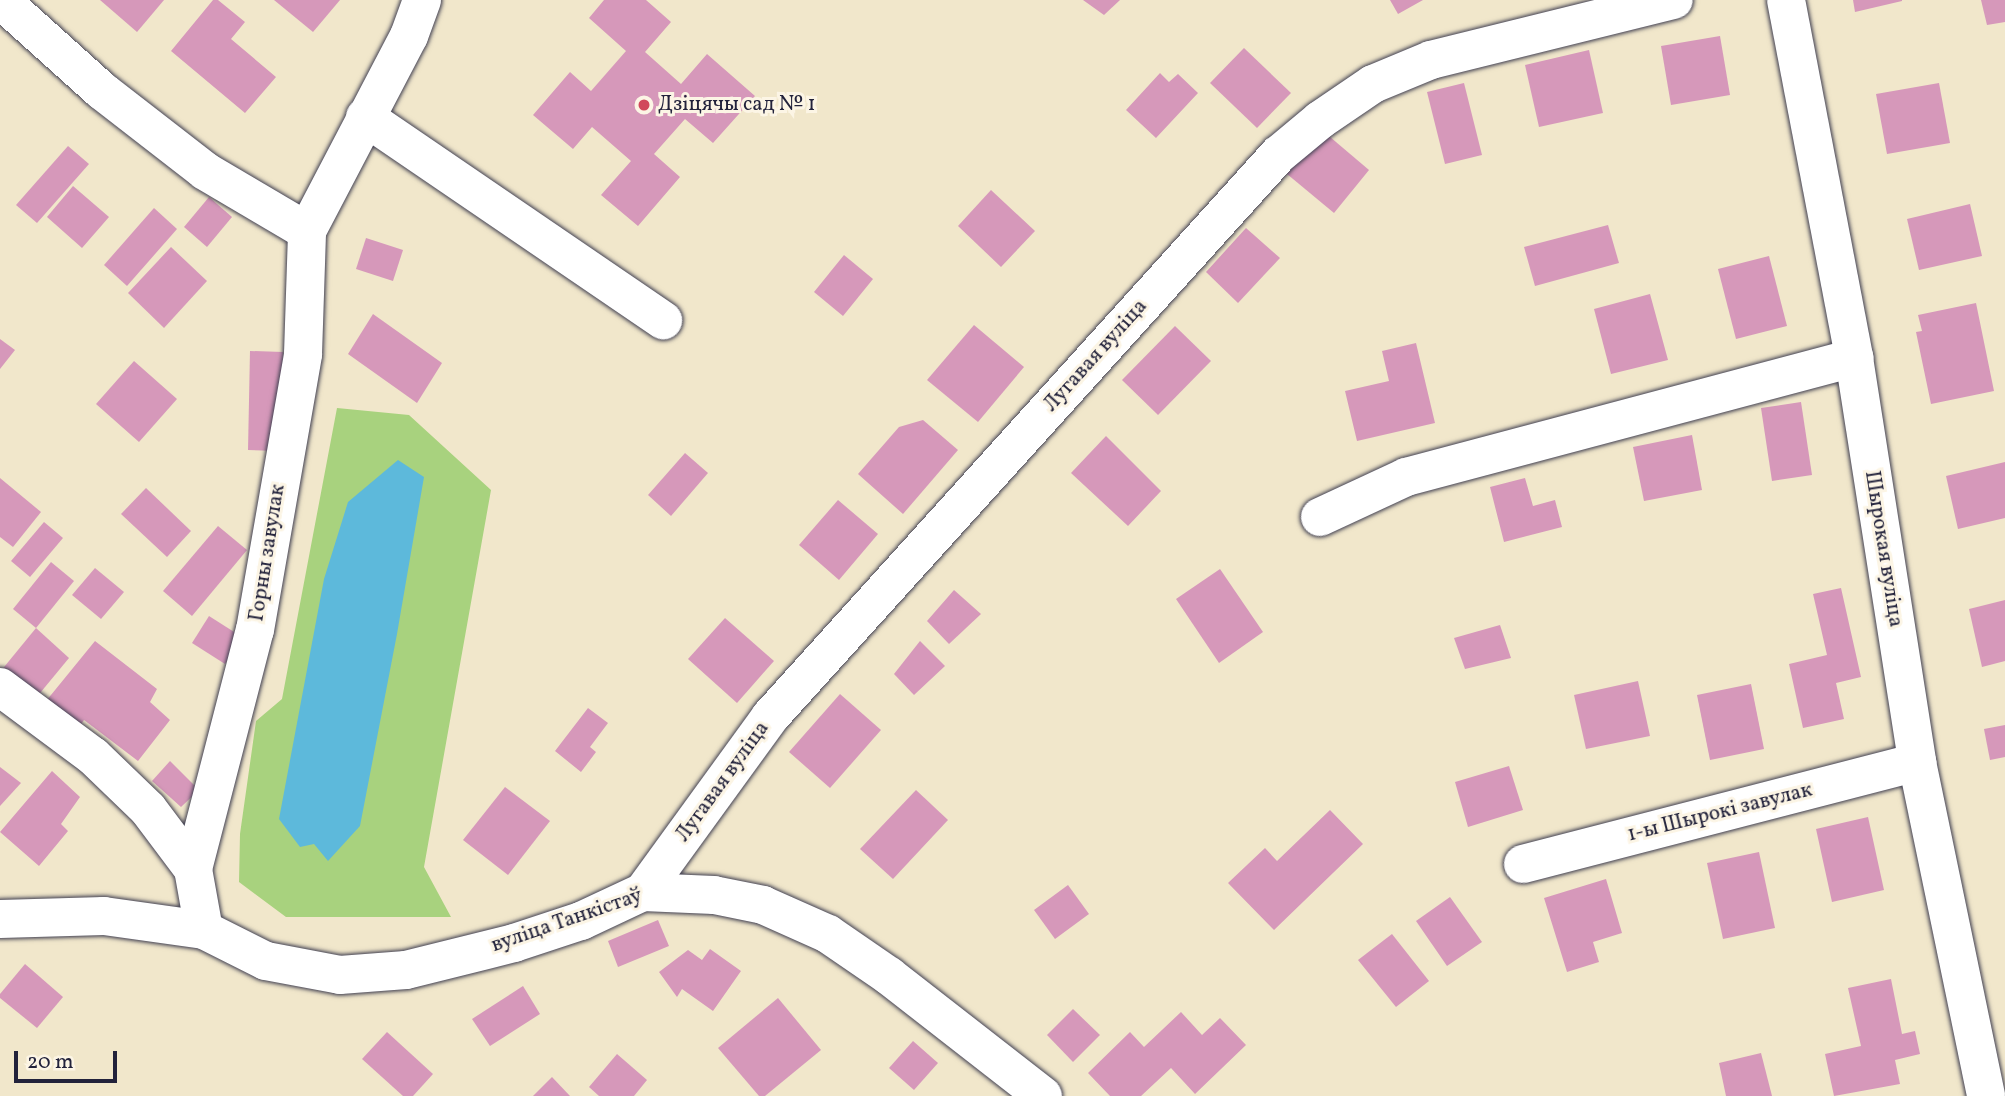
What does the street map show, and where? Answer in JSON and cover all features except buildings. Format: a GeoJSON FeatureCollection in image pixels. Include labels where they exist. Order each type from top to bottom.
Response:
{"type":"FeatureCollection","features":[{"type":"Feature","properties":{"kind":"street"},"geometry":{"type":"LineString","coordinates":[[1,0],[102,91],[205,171],[307,230]]}},
{"type":"Feature","properties":{"kind":"street","name":"Горны завулак"},"geometry":{"type":"LineString","coordinates":[[194,869],[255,631],[303,355],[307,230],[409,36],[422,0]]}},
{"type":"Feature","properties":{"kind":"street","name":"Лугавая вуліца"},"geometry":{"type":"LineString","coordinates":[[643,891],[770,717],[1278,155],[1320,120],[1373,84],[1431,60],[1674,0]]}},
{"type":"Feature","properties":{"kind":"street","name":"Шырокая вуліца"},"geometry":{"type":"LineString","coordinates":[[1787,0],[1854,358],[1917,762],[1986,1096]]}},
{"type":"Feature","properties":{"kind":"street"},"geometry":{"type":"LineString","coordinates":[[365,117],[663,320]]}},
{"type":"Feature","properties":{"kind":"street"},"geometry":{"type":"LineString","coordinates":[[1320,516],[1406,477],[1854,358]]}},
{"type":"Feature","properties":{"kind":"street"},"geometry":{"type":"LineString","coordinates":[[0,687],[93,756],[148,809],[194,869],[204,930]]}},
{"type":"Feature","properties":{"kind":"street","name":"1-ы Шырокі завулак"},"geometry":{"type":"LineString","coordinates":[[1523,864],[1917,762]]}},
{"type":"Feature","properties":{"kind":"street","name":"вуліца Танкістаў"},"geometry":{"type":"LineString","coordinates":[[0,919],[104,916],[204,930],[267,961],[340,975],[406,970],[514,943],[581,920],[643,891],[714,895],[763,905],[828,934],[889,976],[1043,1096]]}},
{"type":"Feature","properties":{"kind":"green space"},"geometry":{"type":"Polygon","coordinates":[[[337,408],[409,415],[491,490],[424,867],[451,917],[286,917],[239,882],[240,834],[256,721],[282,699],[337,408]]]}},
{"type":"Feature","properties":{"kind":"water"},"geometry":{"type":"Polygon","coordinates":[[[398,460],[424,477],[397,634],[360,826],[328,861],[314,844],[300,847],[279,819],[324,579],[348,502],[398,460]]]}},
{"type":"Feature","properties":{"kind":"place","name":"Дзіцячы сад № 1"},"geometry":{"type":"Point","coordinates":[644,105]}}]}
